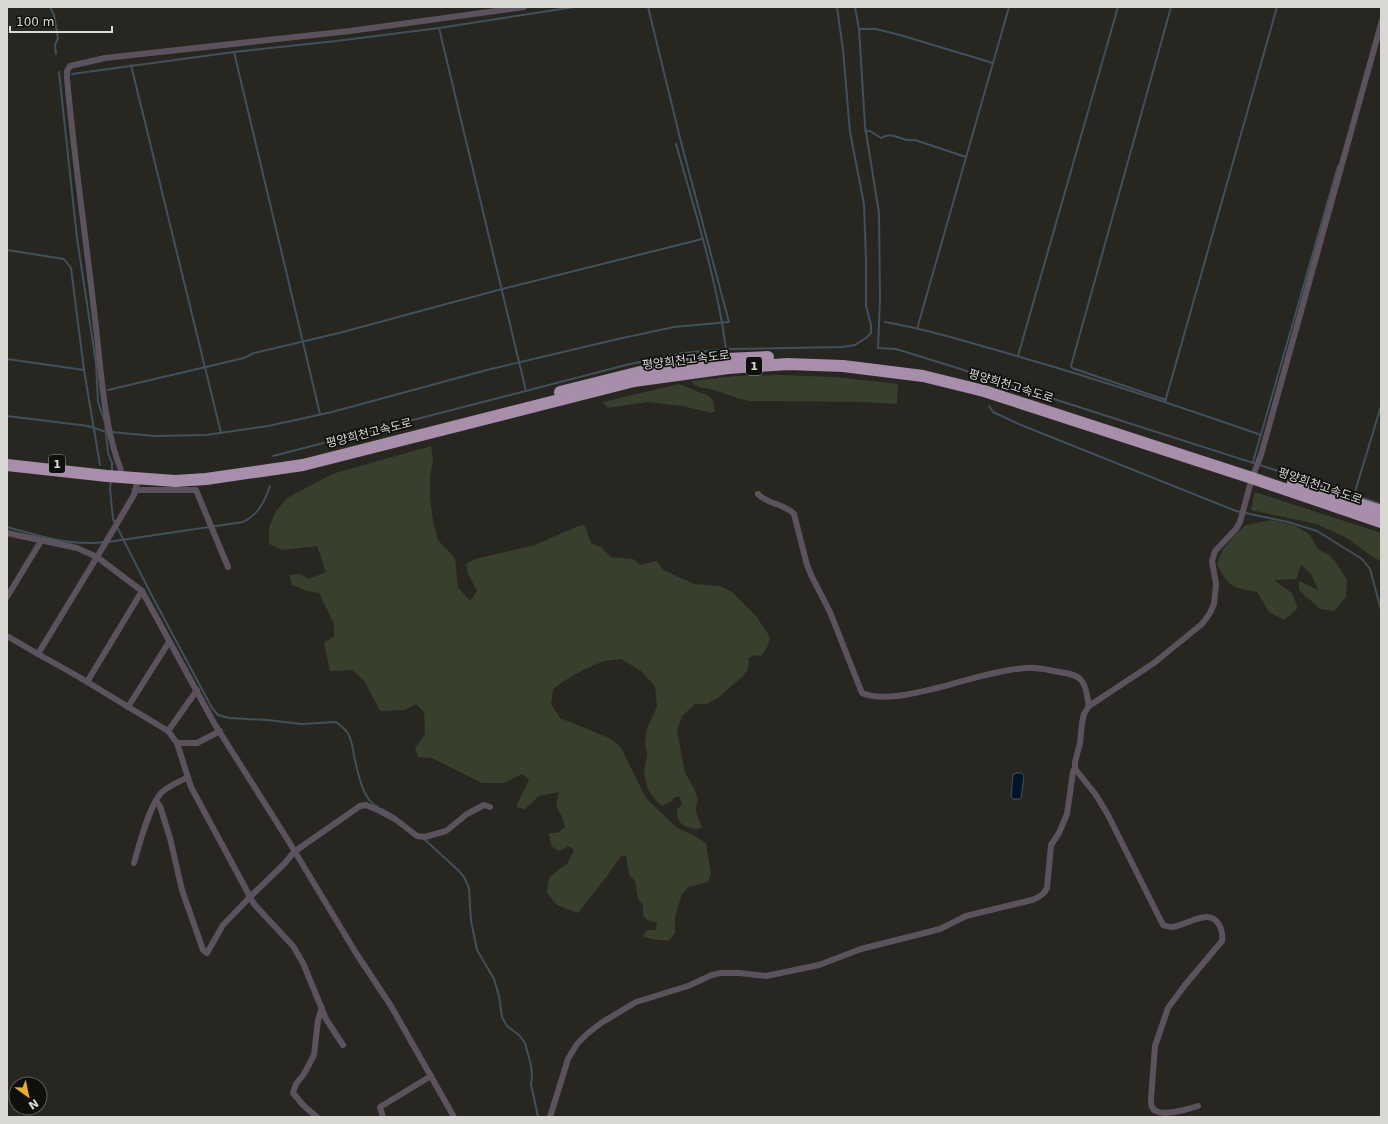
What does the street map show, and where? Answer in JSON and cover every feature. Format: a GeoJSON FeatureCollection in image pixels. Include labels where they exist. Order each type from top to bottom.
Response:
{"type":"FeatureCollection","features":[{"type":"Feature","properties":{"kind":"highway","name":"평양희천고속도로"},"geometry":{"type":"LineString","coordinates":[[7,465],[166,474],[232,470],[297,459],[652,369],[727,359],[788,357],[859,360],[917,367],[964,379],[1253,475],[1381,522]]}},
{"type":"Feature","properties":{"kind":"highway","name":"평양희천고속도로"},"geometry":{"type":"LineString","coordinates":[[7,457],[114,472],[137,484],[206,479],[303,464],[634,381],[728,368],[788,364],[843,366],[923,376],[984,391],[1253,475],[1381,512]]}},
{"type":"Feature","properties":{"kind":"street"},"geometry":{"type":"LineString","coordinates":[[114,472],[115,455],[110,432],[73,146],[67,78],[67,71],[70,66],[105,58],[350,31],[524,7]]}},
{"type":"Feature","properties":{"kind":"street"},"geometry":{"type":"LineString","coordinates":[[550,1117],[568,1059],[577,1044],[601,1023],[636,1002],[688,986],[720,973],[739,973],[766,976],[819,965],[861,949],[940,929],[966,916],[980,912],[992,911],[1032,900],[1045,893],[1047,888],[1051,845],[1059,833],[1066,814],[1084,714],[1089,706],[1154,663],[1202,624],[1214,604],[1216,584],[1212,561],[1215,551],[1236,529],[1240,522],[1253,475],[1261,455],[1381,24]]}},
{"type":"Feature","properties":{"kind":"street"},"geometry":{"type":"LineString","coordinates":[[38,654],[134,495],[137,484],[196,490],[228,567]]}},
{"type":"Feature","properties":{"kind":"street"},"geometry":{"type":"LineString","coordinates":[[758,494],[766,500],[790,509],[794,514],[807,565],[830,612],[862,693],[868,696],[914,694],[1004,672],[1025,668],[1040,668],[1075,676],[1082,680],[1089,706]]}},
{"type":"Feature","properties":{"kind":"street"},"geometry":{"type":"LineString","coordinates":[[7,533],[42,542],[77,548],[97,557],[142,591],[214,723],[356,953],[391,1006],[454,1117]]}},
{"type":"Feature","properties":{"kind":"street"},"geometry":{"type":"LineString","coordinates":[[7,597],[42,542]]}},
{"type":"Feature","properties":{"kind":"street"},"geometry":{"type":"LineString","coordinates":[[87,682],[142,591]]}},
{"type":"Feature","properties":{"kind":"street"},"geometry":{"type":"LineString","coordinates":[[7,636],[128,706],[168,731],[177,743],[192,787],[258,909],[270,919],[293,946],[303,963],[326,1019],[343,1045]]}},
{"type":"Feature","properties":{"kind":"street"},"geometry":{"type":"LineString","coordinates":[[128,706],[169,642]]}},
{"type":"Feature","properties":{"kind":"street"},"geometry":{"type":"LineString","coordinates":[[168,731],[197,690]]}},
{"type":"Feature","properties":{"kind":"street"},"geometry":{"type":"LineString","coordinates":[[177,743],[197,743],[220,731]]}},
{"type":"Feature","properties":{"kind":"street"},"geometry":{"type":"LineString","coordinates":[[1075,767],[1096,795],[1108,815],[1163,925],[1170,927],[1179,926],[1204,917],[1210,917],[1219,924],[1223,934],[1222,941],[1168,1008],[1155,1046],[1150,1099],[1152,1107],[1156,1111],[1163,1112],[1183,1110],[1198,1106]]}},
{"type":"Feature","properties":{"kind":"street"},"geometry":{"type":"LineString","coordinates":[[134,863],[149,816],[160,794],[164,790],[188,778]]}},
{"type":"Feature","properties":{"kind":"street"},"geometry":{"type":"LineString","coordinates":[[156,801],[160,806],[170,838],[184,896],[204,950],[207,952],[223,925],[294,852],[360,806],[366,805],[380,811],[395,819],[417,836],[425,837],[446,830],[476,808],[484,805],[490,807]]}},
{"type":"Feature","properties":{"kind":"street"},"geometry":{"type":"LineString","coordinates":[[317,1117],[304,1106],[293,1093],[296,1084],[304,1074],[314,1055],[318,1020],[322,1008]]}},
{"type":"Feature","properties":{"kind":"street"},"geometry":{"type":"LineString","coordinates":[[383,1117],[380,1107],[431,1076]]}},
{"type":"Feature","properties":{"kind":"green space"},"geometry":{"type":"Polygon","coordinates":[[[780,375],[834,377],[898,384],[897,404],[862,402],[749,401],[694,385],[691,381],[737,376],[780,375]]]}},
{"type":"Feature","properties":{"kind":"green space"},"geometry":{"type":"Polygon","coordinates":[[[679,384],[709,396],[713,400],[715,411],[712,413],[682,406],[648,402],[608,408],[603,402],[679,384]]]}},
{"type":"Feature","properties":{"kind":"green space"},"geometry":{"type":"Polygon","coordinates":[[[431,446],[433,459],[430,477],[430,496],[433,521],[438,540],[455,558],[458,587],[470,601],[477,591],[468,574],[466,564],[475,559],[535,545],[578,526],[585,525],[591,543],[601,547],[611,557],[633,559],[640,565],[657,561],[663,570],[694,584],[720,586],[732,592],[756,616],[767,632],[770,639],[767,647],[761,656],[754,655],[749,658],[748,669],[743,676],[718,698],[707,704],[695,704],[682,716],[677,731],[685,772],[698,799],[696,808],[702,828],[688,828],[680,822],[677,817],[677,809],[682,805],[680,797],[675,797],[671,802],[662,806],[653,797],[647,787],[644,772],[647,754],[645,744],[647,728],[657,707],[655,686],[641,671],[621,659],[604,661],[585,669],[553,689],[551,704],[560,718],[607,737],[620,746],[646,798],[677,828],[706,843],[711,874],[708,882],[689,887],[682,894],[675,917],[675,933],[669,941],[651,939],[642,936],[648,930],[656,930],[657,923],[647,920],[643,915],[643,905],[638,899],[635,881],[629,875],[626,856],[621,856],[578,913],[557,905],[547,893],[549,877],[568,863],[574,850],[569,846],[559,851],[551,846],[549,833],[557,833],[565,827],[556,806],[559,792],[539,796],[525,809],[516,807],[529,780],[522,774],[504,783],[482,783],[432,758],[418,757],[415,749],[425,734],[424,712],[416,704],[405,710],[380,711],[365,682],[353,670],[330,671],[324,643],[334,636],[334,624],[319,593],[307,591],[292,585],[289,575],[299,574],[309,579],[326,572],[317,546],[282,550],[269,544],[269,527],[276,511],[287,498],[332,474],[431,446]]]}},
{"type":"Feature","properties":{"kind":"green space"},"geometry":{"type":"Polygon","coordinates":[[[1255,492],[1381,533],[1381,561],[1374,558],[1347,538],[1316,524],[1251,510],[1255,492]]]}},
{"type":"Feature","properties":{"kind":"green space"},"geometry":{"type":"Polygon","coordinates":[[[1272,520],[1296,526],[1310,535],[1318,549],[1329,555],[1335,561],[1347,580],[1346,597],[1334,611],[1320,609],[1299,590],[1299,581],[1318,590],[1311,574],[1301,565],[1296,579],[1274,580],[1292,593],[1298,608],[1284,620],[1269,612],[1257,592],[1232,585],[1225,578],[1217,564],[1223,549],[1246,525],[1272,520]]]}},
{"type":"Feature","properties":{"kind":"water"},"geometry":{"type":"Polygon","coordinates":[[[1017,773],[1024,775],[1021,799],[1013,799],[1011,796],[1013,775],[1017,773]]]}},
{"type":"Feature","properties":{"kind":"waterway"},"geometry":{"type":"LineString","coordinates":[[50,7],[54,15],[58,38],[55,45],[56,54]]}},
{"type":"Feature","properties":{"kind":"waterway"},"geometry":{"type":"LineString","coordinates":[[72,74],[234,52],[439,28],[574,7]]}},
{"type":"Feature","properties":{"kind":"waterway"},"geometry":{"type":"LineString","coordinates":[[111,432],[155,436],[206,435],[268,426],[332,412],[487,370],[618,339],[674,327],[729,322],[681,142],[648,7]]}},
{"type":"Feature","properties":{"kind":"waterway"},"geometry":{"type":"LineString","coordinates":[[273,456],[630,364],[683,353],[729,349],[842,347],[855,345],[866,338],[871,333],[871,325],[866,306],[864,204],[850,132],[843,50],[837,7]]}},
{"type":"Feature","properties":{"kind":"waterway"},"geometry":{"type":"LineString","coordinates":[[855,7],[859,29],[865,126],[879,213],[880,299],[878,348],[896,349],[951,366],[1381,504]]}},
{"type":"Feature","properties":{"kind":"waterway"},"geometry":{"type":"LineString","coordinates":[[917,329],[1009,7]]}},
{"type":"Feature","properties":{"kind":"waterway"},"geometry":{"type":"LineString","coordinates":[[1018,356],[1118,7]]}},
{"type":"Feature","properties":{"kind":"waterway"},"geometry":{"type":"LineString","coordinates":[[1166,400],[1072,368],[1071,366],[1171,7]]}},
{"type":"Feature","properties":{"kind":"waterway"},"geometry":{"type":"LineString","coordinates":[[1165,402],[1277,7]]}},
{"type":"Feature","properties":{"kind":"waterway"},"geometry":{"type":"LineString","coordinates":[[1379,23],[1381,17]]}},
{"type":"Feature","properties":{"kind":"waterway"},"geometry":{"type":"LineString","coordinates":[[439,28],[526,391]]}},
{"type":"Feature","properties":{"kind":"waterway"},"geometry":{"type":"LineString","coordinates":[[859,29],[876,29],[900,35],[993,63]]}},
{"type":"Feature","properties":{"kind":"waterway"},"geometry":{"type":"LineString","coordinates":[[234,52],[320,414]]}},
{"type":"Feature","properties":{"kind":"waterway"},"geometry":{"type":"LineString","coordinates":[[131,65],[221,433]]}},
{"type":"Feature","properties":{"kind":"waterway"},"geometry":{"type":"LineString","coordinates":[[59,72],[77,238],[96,363],[98,402],[105,423],[108,453],[112,463],[112,471]]}},
{"type":"Feature","properties":{"kind":"waterway"},"geometry":{"type":"LineString","coordinates":[[865,131],[870,131],[881,138],[890,135],[906,140],[915,140],[966,157]]}},
{"type":"Feature","properties":{"kind":"waterway"},"geometry":{"type":"LineString","coordinates":[[676,144],[711,271],[726,349]]}},
{"type":"Feature","properties":{"kind":"waterway"},"geometry":{"type":"LineString","coordinates":[[1253,462],[1338,166]]}},
{"type":"Feature","properties":{"kind":"waterway"},"geometry":{"type":"LineString","coordinates":[[108,390],[244,358],[254,353],[339,333],[502,289],[702,239]]}},
{"type":"Feature","properties":{"kind":"waterway"},"geometry":{"type":"LineString","coordinates":[[7,250],[64,259],[71,268],[84,370],[100,465]]}},
{"type":"Feature","properties":{"kind":"waterway"},"geometry":{"type":"LineString","coordinates":[[885,322],[970,342],[1050,366],[1141,394],[1261,435]]}},
{"type":"Feature","properties":{"kind":"waterway"},"geometry":{"type":"LineString","coordinates":[[7,359],[84,370]]}},
{"type":"Feature","properties":{"kind":"waterway"},"geometry":{"type":"LineString","coordinates":[[989,406],[993,412],[1021,425],[1236,511],[1288,522],[1317,531],[1362,559],[1370,569],[1381,610]]}},
{"type":"Feature","properties":{"kind":"waterway"},"geometry":{"type":"LineString","coordinates":[[1354,495],[1381,406]]}},
{"type":"Feature","properties":{"kind":"waterway"},"geometry":{"type":"LineString","coordinates":[[7,416],[88,426],[106,432]]}},
{"type":"Feature","properties":{"kind":"waterway"},"geometry":{"type":"LineString","coordinates":[[111,480],[110,489],[113,519],[212,708],[218,715],[229,718],[268,720],[301,724],[336,722],[345,729],[349,735],[364,792],[378,807]]}},
{"type":"Feature","properties":{"kind":"waterway"},"geometry":{"type":"LineString","coordinates":[[108,542],[243,522],[253,516],[257,511],[266,497],[270,486]]}},
{"type":"Feature","properties":{"kind":"waterway"},"geometry":{"type":"LineString","coordinates":[[7,527],[43,537],[79,543],[104,542]]}},
{"type":"Feature","properties":{"kind":"waterway"},"geometry":{"type":"LineString","coordinates":[[382,809],[394,816]]}},
{"type":"Feature","properties":{"kind":"waterway"},"geometry":{"type":"LineString","coordinates":[[423,838],[459,871],[464,877],[469,888],[471,921],[477,950],[494,979],[499,996],[502,1017],[507,1026],[519,1035],[525,1043],[531,1065],[531,1084],[538,1117]]}}]}
